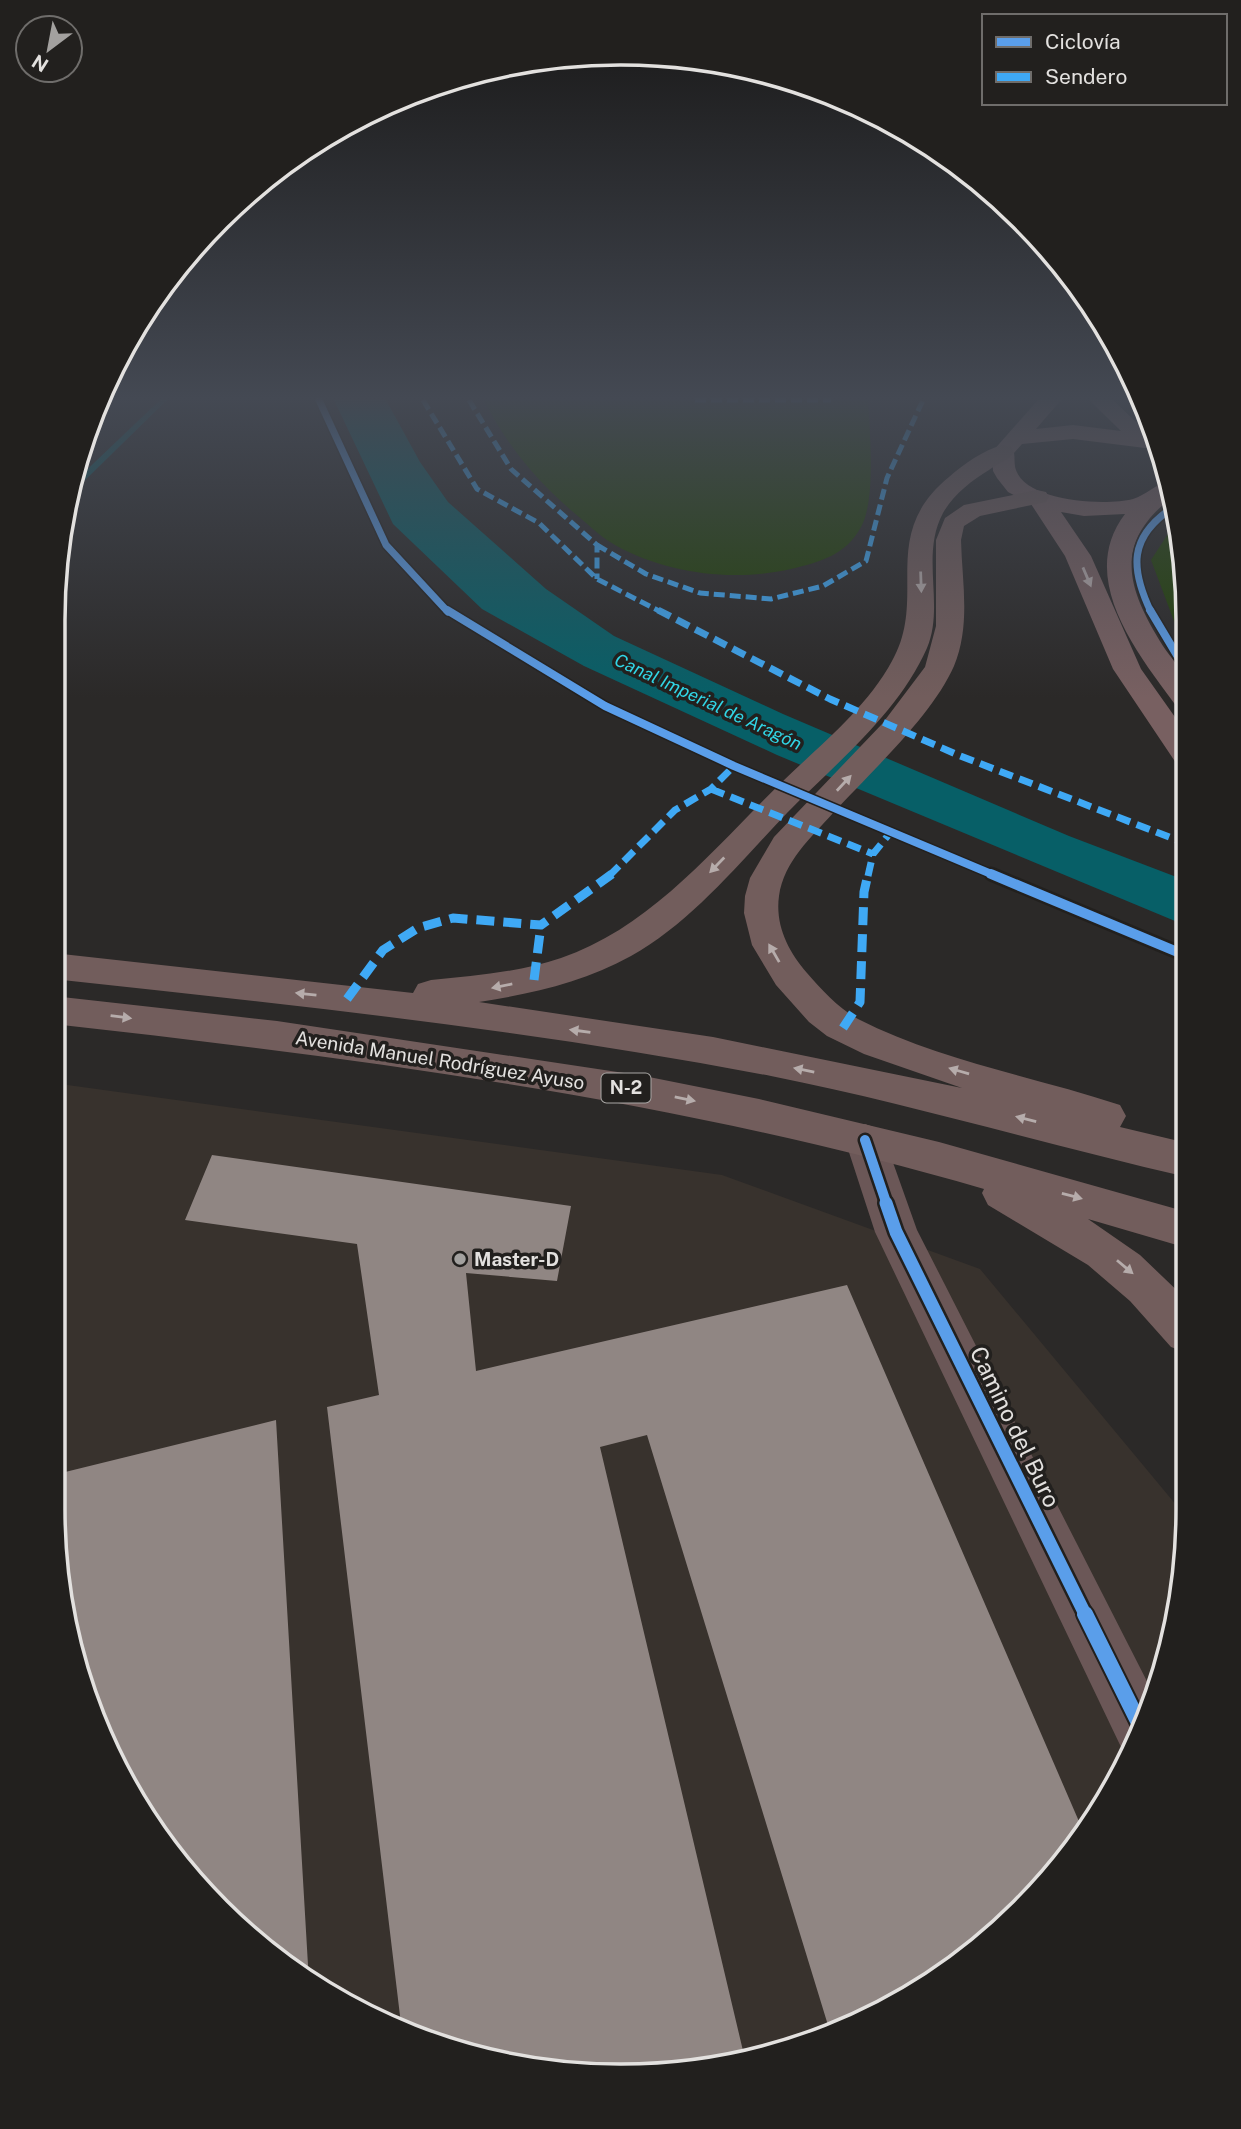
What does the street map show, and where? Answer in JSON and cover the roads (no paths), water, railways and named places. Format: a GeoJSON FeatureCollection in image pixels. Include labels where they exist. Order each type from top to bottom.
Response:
{"type":"FeatureCollection","features":[{"type":"Feature","properties":{"kind":"highway"},"geometry":{"type":"LineString","coordinates":[[940,499],[929,516],[920,545],[922,616],[915,646],[877,706],[781,825],[776,858],[761,890],[761,922],[769,947],[786,973],[812,1002],[843,1028],[913,1056],[1051,1097],[1176,1141]]}},
{"type":"Feature","properties":{"kind":"highway"},"geometry":{"type":"LineString","coordinates":[[347,999],[482,989],[534,980],[581,965],[619,947],[655,923],[781,825],[906,716],[938,671],[949,637],[953,608],[949,544],[951,527],[973,510],[1009,503],[1041,502]]}},
{"type":"Feature","properties":{"kind":"highway"},"geometry":{"type":"LineString","coordinates":[[65,967],[347,999],[714,1051],[962,1102],[1176,1157]]}},
{"type":"Feature","properties":{"kind":"highway","name":"Avenida Manuel Rodríguez Ayuso"},"geometry":{"type":"LineString","coordinates":[[65,1011],[277,1035],[657,1093],[939,1159],[1176,1227]]}},
{"type":"Feature","properties":{"kind":"highway"},"geometry":{"type":"LineString","coordinates":[[939,1159],[1091,1242],[1124,1265],[1158,1297],[1176,1319]]}},
{"type":"Feature","properties":{"kind":"main road"},"geometry":{"type":"LineString","coordinates":[[1037,499],[1078,556],[1127,669],[1176,740]]}},
{"type":"Feature","properties":{"kind":"main road"},"geometry":{"type":"LineString","coordinates":[[1041,502],[1098,509],[1143,499]]}},
{"type":"Feature","properties":{"kind":"main road"},"geometry":{"type":"LineString","coordinates":[[1155,499],[1137,515],[1121,543],[1121,583],[1133,615],[1163,669],[1176,686]]}},
{"type":"Feature","properties":{"kind":"street","name":"Camino del Buro"},"geometry":{"type":"LineString","coordinates":[[865,1140],[896,1232],[1135,1718]]}},
{"type":"Feature","properties":{"kind":"water","name":"Canal Imperial de Aragón"},"geometry":{"type":"Polygon","coordinates":[[[381,499],[446,499],[546,589],[614,636],[783,714],[1069,836],[1176,877],[1176,921],[777,755],[584,666],[482,609],[393,524],[381,499]]]}},
{"type":"Feature","properties":{"kind":"place","name":"Master-D"},"geometry":{"type":"Point","coordinates":[460,1259]}}]}
